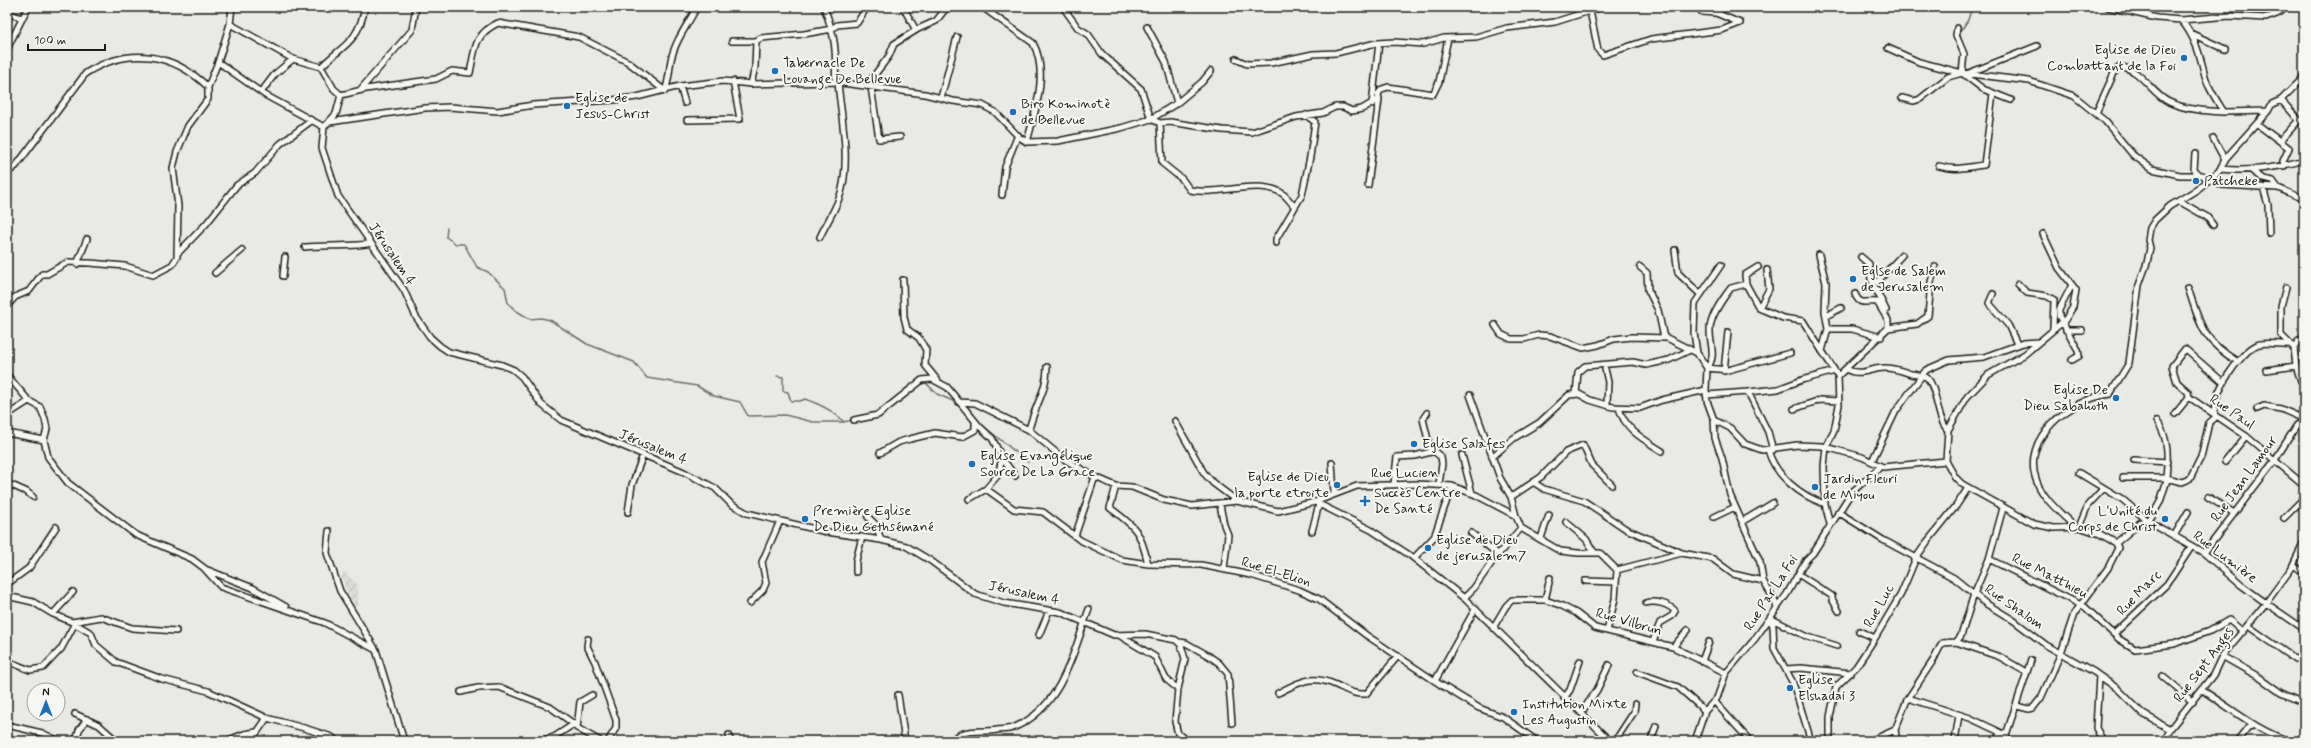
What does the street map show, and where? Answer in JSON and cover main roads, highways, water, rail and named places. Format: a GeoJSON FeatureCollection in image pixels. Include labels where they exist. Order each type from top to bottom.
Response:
{"type":"FeatureCollection","features":[{"type":"Feature","properties":{"kind":"waterway"},"geometry":{"type":"LineString","coordinates":[[1961,41],[1960,32],[1968,20],[1972,7]]}},
{"type":"Feature","properties":{"kind":"waterway"},"geometry":{"type":"LineString","coordinates":[[447,228],[446,237],[456,244],[464,244],[477,267],[488,272],[505,288],[508,303],[515,310],[530,319],[541,318],[550,320],[587,344],[634,362],[647,378],[697,386],[714,396],[740,402],[748,416],[785,415],[813,422],[843,422],[853,420]]}},
{"type":"Feature","properties":{"kind":"waterway"},"geometry":{"type":"LineString","coordinates":[[777,376],[783,377],[783,391],[788,392],[791,401],[800,401],[805,399],[821,405],[843,421]]}},
{"type":"Feature","properties":{"kind":"waterway"},"geometry":{"type":"LineString","coordinates":[[925,382],[937,394],[955,402],[962,409]]}},
{"type":"Feature","properties":{"kind":"waterway"},"geometry":{"type":"LineString","coordinates":[[982,425],[1028,462]]}},
{"type":"Feature","properties":{"kind":"place","name":"Eglise de Dieu Combattant de la Foi"},"geometry":{"type":"Point","coordinates":[2184,58]}},
{"type":"Feature","properties":{"kind":"place","name":"Tabernacle De Louange De Bellevue"},"geometry":{"type":"Point","coordinates":[775,71]}},
{"type":"Feature","properties":{"kind":"place","name":"Eglise de Jesus-Christ"},"geometry":{"type":"Point","coordinates":[567,106]}},
{"type":"Feature","properties":{"kind":"place","name":"Biro Kominotè de Bellevue"},"geometry":{"type":"Point","coordinates":[1013,112]}},
{"type":"Feature","properties":{"kind":"place","name":"Patcheke"},"geometry":{"type":"Point","coordinates":[2196,181]}},
{"type":"Feature","properties":{"kind":"place","name":"Eglse de Salem de Jerusalem"},"geometry":{"type":"Point","coordinates":[1853,279]}},
{"type":"Feature","properties":{"kind":"place","name":"Eglise De Dieu Sabahoth"},"geometry":{"type":"Point","coordinates":[2116,398]}},
{"type":"Feature","properties":{"kind":"place","name":"Eglise Salafes"},"geometry":{"type":"Point","coordinates":[1414,444]}},
{"type":"Feature","properties":{"kind":"place","name":"Eglise Evangélique Source De La Grace"},"geometry":{"type":"Point","coordinates":[972,464]}},
{"type":"Feature","properties":{"kind":"place","name":"Eglise de Dieu la porte etroite"},"geometry":{"type":"Point","coordinates":[1337,485]}},
{"type":"Feature","properties":{"kind":"place","name":"Jardin Fleuri de Miyou"},"geometry":{"type":"Point","coordinates":[1815,487]}},
{"type":"Feature","properties":{"kind":"place","name":"Succès Centre De Santé"},"geometry":{"type":"Point","coordinates":[1365,501]}},
{"type":"Feature","properties":{"kind":"place","name":"Première Eglise De Dieu Gethsémané"},"geometry":{"type":"Point","coordinates":[805,519]}},
{"type":"Feature","properties":{"kind":"place","name":"L'Unité du Corps de Christ"},"geometry":{"type":"Point","coordinates":[2165,519]}},
{"type":"Feature","properties":{"kind":"place","name":"Eglise de Dieu de jerusalem7"},"geometry":{"type":"Point","coordinates":[1428,548]}},
{"type":"Feature","properties":{"kind":"place","name":"Eglise Elshadai 3"},"geometry":{"type":"Point","coordinates":[1790,688]}},
{"type":"Feature","properties":{"kind":"place","name":"Institution Mixte Les Augustin"},"geometry":{"type":"Point","coordinates":[1514,712]}}]}
